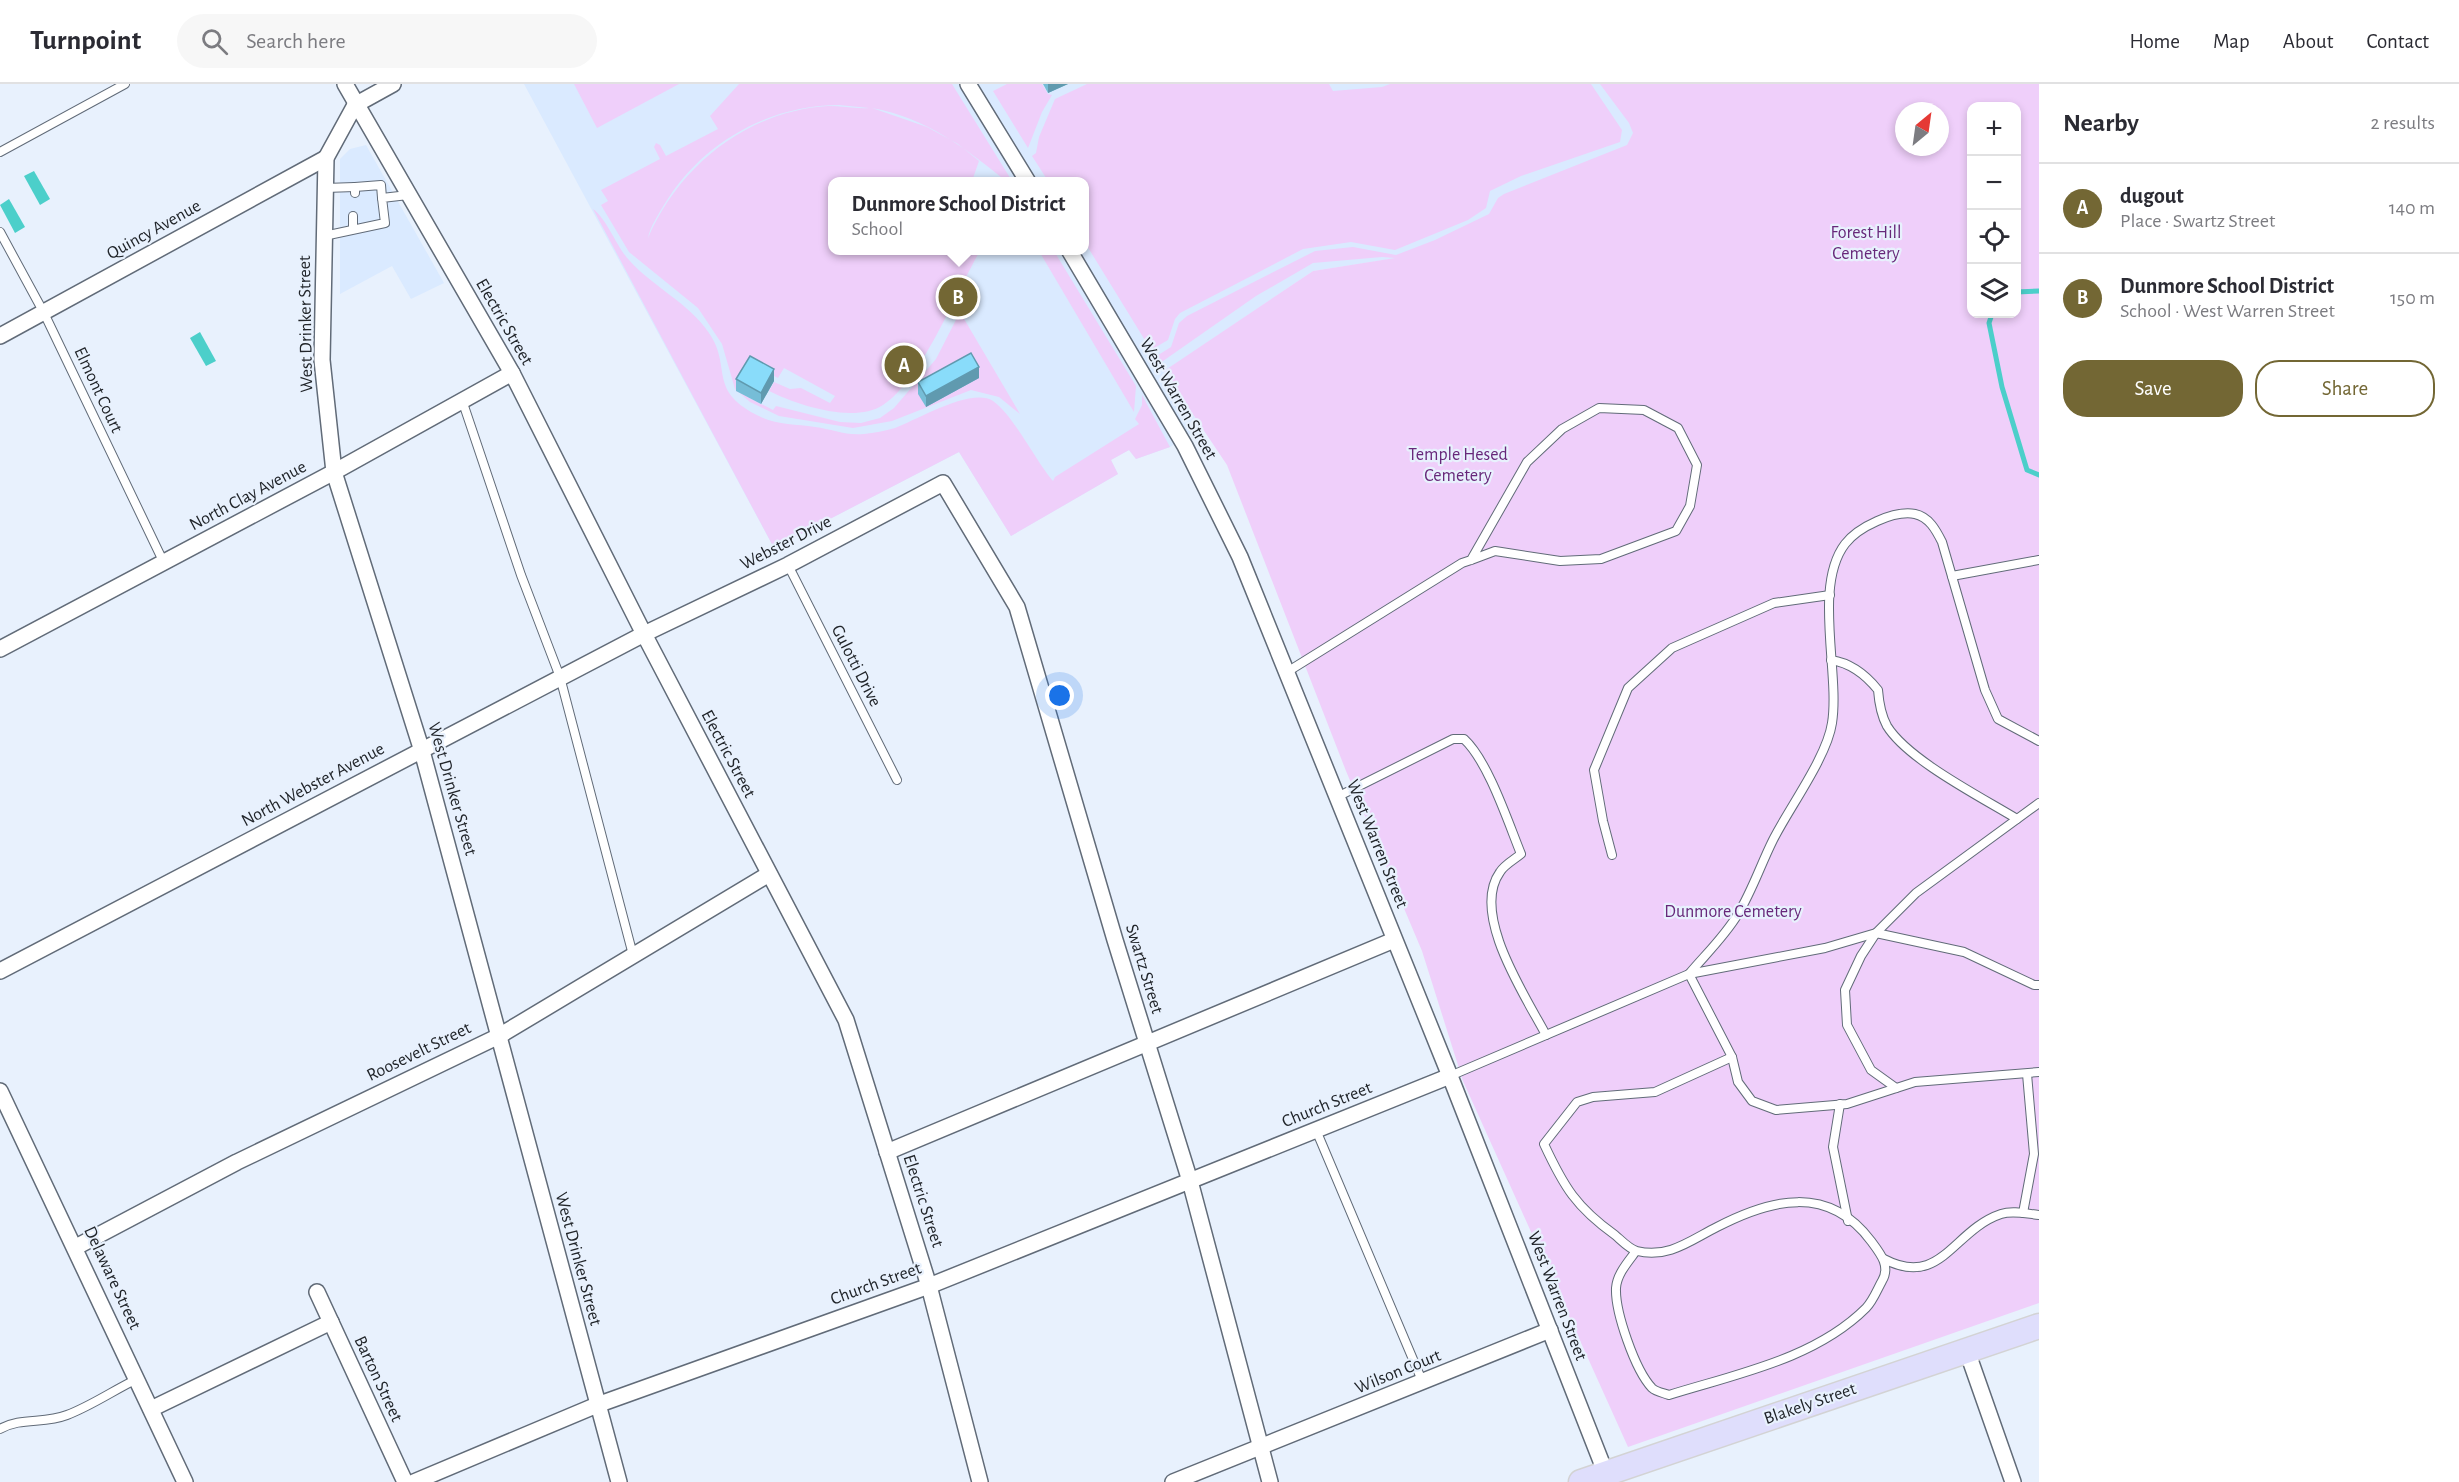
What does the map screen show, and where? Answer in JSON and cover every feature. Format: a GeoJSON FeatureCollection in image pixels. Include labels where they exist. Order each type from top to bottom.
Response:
{"type":"FeatureCollection","features":[{"type":"Feature","properties":{"kind":"main road","name":"Blakely Street"},"geometry":{"type":"LineString","coordinates":[[1581,1482],[1607,1478],[2039,1326]]}},
{"type":"Feature","properties":{"kind":"street","name":"Electric Street"},"geometry":{"type":"LineString","coordinates":[[345,84],[355,105],[512,373],[644,634],[846,1020],[930,1286],[980,1482]]}},
{"type":"Feature","properties":{"kind":"street"},"geometry":{"type":"LineString","coordinates":[[355,105],[393,84]]}},
{"type":"Feature","properties":{"kind":"street"},"geometry":{"type":"LineString","coordinates":[[968,84],[1025,177]]}},
{"type":"Feature","properties":{"kind":"street","name":"West Drinker Street"},"geometry":{"type":"LineString","coordinates":[[355,105],[326,158],[322,360],[334,472],[422,751],[619,1482]]}},
{"type":"Feature","properties":{"kind":"street","name":"Quincy Avenue"},"geometry":{"type":"LineString","coordinates":[[0,336],[326,158]]}},
{"type":"Feature","properties":{"kind":"street","name":"West Warren Street"},"geometry":{"type":"LineString","coordinates":[[1072,255],[1185,446],[1240,557],[1450,1076],[1607,1478]]}},
{"type":"Feature","properties":{"kind":"street","name":"North Clay Avenue"},"geometry":{"type":"LineString","coordinates":[[0,649],[334,472],[512,373]]}},
{"type":"Feature","properties":{"kind":"street","name":"Webster Drive"},"geometry":{"type":"LineString","coordinates":[[644,634],[788,565],[943,483]]}},
{"type":"Feature","properties":{"kind":"street","name":"Swartz Street"},"geometry":{"type":"LineString","coordinates":[[943,483],[1017,607],[1146,1042],[1190,1181],[1270,1482]]}},
{"type":"Feature","properties":{"kind":"street","name":"North Webster Avenue"},"geometry":{"type":"LineString","coordinates":[[0,970],[644,634]]}},
{"type":"Feature","properties":{"kind":"street","name":"Roosevelt Street"},"geometry":{"type":"LineString","coordinates":[[76,1246],[237,1162],[499,1035],[769,874]]}},
{"type":"Feature","properties":{"kind":"street"},"geometry":{"type":"LineString","coordinates":[[887,1152],[1394,940]]}},
{"type":"Feature","properties":{"kind":"street","name":"Church Street"},"geometry":{"type":"LineString","coordinates":[[414,1482],[597,1405],[930,1286],[1450,1076]]}},
{"type":"Feature","properties":{"kind":"street","name":"Delaware Street"},"geometry":{"type":"LineString","coordinates":[[0,1092],[76,1246],[185,1482]]}},
{"type":"Feature","properties":{"kind":"street","name":"Barton Street"},"geometry":{"type":"LineString","coordinates":[[317,1292],[405,1482]]}},
{"type":"Feature","properties":{"kind":"street"},"geometry":{"type":"LineString","coordinates":[[151,1409],[331,1322]]}},
{"type":"Feature","properties":{"kind":"street","name":"Wilson Court"},"geometry":{"type":"LineString","coordinates":[[1173,1482],[1260,1449],[1550,1330]]}},
{"type":"Feature","properties":{"kind":"street"},"geometry":{"type":"LineString","coordinates":[[1966,1351],[2013,1482]]}},
{"type":"Feature","properties":{"kind":"lane"},"geometry":{"type":"LineString","coordinates":[[0,152],[125,84]]}},
{"type":"Feature","properties":{"kind":"lane"},"geometry":{"type":"LineString","coordinates":[[324,236],[385,223],[381,185],[355,190],[325,188]]}},
{"type":"Feature","properties":{"kind":"lane"},"geometry":{"type":"LineString","coordinates":[[382,198],[408,195]]}},
{"type":"Feature","properties":{"kind":"lane"},"geometry":{"type":"LineString","coordinates":[[353,216],[353,229]]}},
{"type":"Feature","properties":{"kind":"lane","name":"Elmont Court"},"geometry":{"type":"LineString","coordinates":[[0,232],[44,313],[164,563]]}},
{"type":"Feature","properties":{"kind":"lane"},"geometry":{"type":"LineString","coordinates":[[462,400],[521,575],[560,677],[633,955]]}},
{"type":"Feature","properties":{"kind":"lane"},"geometry":{"type":"LineString","coordinates":[[1287,672],[1471,560],[1495,551],[1560,561],[1601,559],[1676,531],[1690,507],[1697,465],[1678,428],[1644,411],[1599,408],[1562,429],[1527,462],[1471,560]]}},
{"type":"Feature","properties":{"kind":"lane"},"geometry":{"type":"LineString","coordinates":[[1689,974],[1738,915],[1773,838],[1822,750],[1832,724],[1830,595],[1836,562],[1846,543],[1862,530],[1890,516],[1915,514],[1933,524],[1942,542],[1985,690],[1998,719],[2039,741]]}},
{"type":"Feature","properties":{"kind":"lane"},"geometry":{"type":"LineString","coordinates":[[1952,576],[2039,560]]}},
{"type":"Feature","properties":{"kind":"lane","name":"Gulotti Drive"},"geometry":{"type":"LineString","coordinates":[[788,565],[897,780]]}},
{"type":"Feature","properties":{"kind":"lane"},"geometry":{"type":"LineString","coordinates":[[1612,855],[1594,770],[1628,688],[1672,648],[1774,603],[1830,595]]}},
{"type":"Feature","properties":{"kind":"lane"},"geometry":{"type":"LineString","coordinates":[[1831,660],[1855,669],[1878,690],[1881,711],[1887,726],[1900,742],[1926,763],[2017,819]]}},
{"type":"Feature","properties":{"kind":"lane"},"geometry":{"type":"LineString","coordinates":[[1337,797],[1453,739],[1464,739],[1470,745],[1492,784],[1521,854],[1500,872],[1493,891],[1491,906],[1499,945],[1546,1035]]}},
{"type":"Feature","properties":{"kind":"lane"},"geometry":{"type":"LineString","coordinates":[[1896,1088],[1870,1070],[1847,1025],[1845,990],[1861,956],[1876,933],[1916,893],[2039,803]]}},
{"type":"Feature","properties":{"kind":"lane"},"geometry":{"type":"LineString","coordinates":[[1450,1076],[1689,974],[1825,948],[1876,933],[1964,952],[2034,985],[2039,985]]}},
{"type":"Feature","properties":{"kind":"lane"},"geometry":{"type":"LineString","coordinates":[[1689,974],[1732,1057],[1738,1082],[1752,1101],[1776,1110],[1840,1104],[1915,1082],[2039,1072]]}},
{"type":"Feature","properties":{"kind":"lane"},"geometry":{"type":"LineString","coordinates":[[1732,1057],[1655,1092],[1593,1097],[1577,1102],[1544,1144],[1559,1178],[1586,1214],[1635,1251],[1660,1252],[1683,1247],[1716,1227],[1767,1205],[1800,1200],[1836,1210],[1867,1236],[1884,1259],[1903,1269],[1921,1269],[1940,1258],[1977,1226],[2003,1213],[2039,1215]]}},
{"type":"Feature","properties":{"kind":"lane"},"geometry":{"type":"LineString","coordinates":[[2023,1213],[2034,1154],[2027,1074]]}},
{"type":"Feature","properties":{"kind":"lane"},"geometry":{"type":"LineString","coordinates":[[1840,1104],[1833,1147],[1848,1221]]}},
{"type":"Feature","properties":{"kind":"lane"},"geometry":{"type":"LineString","coordinates":[[1316,1130],[1423,1383]]}},
{"type":"Feature","properties":{"kind":"lane"},"geometry":{"type":"LineString","coordinates":[[1635,1251],[1620,1274],[1616,1286],[1618,1310],[1638,1366],[1653,1390],[1669,1395],[1786,1358],[1836,1334],[1868,1307],[1885,1276],[1884,1259]]}},
{"type":"Feature","properties":{"kind":"lane"},"geometry":{"type":"LineString","coordinates":[[0,1429],[13,1422],[45,1420],[67,1415],[137,1379]]}},
{"type":"Feature","properties":{"kind":"shaded area"},"geometry":{"type":"Polygon","coordinates":[[[524,84],[1632,84],[1665,146],[1544,201],[1398,258],[1313,271],[1165,371],[1201,427],[1170,447],[1136,459],[1129,450],[1111,460],[1118,474],[1011,536],[959,452],[774,548],[524,84]]]}},
{"type":"Feature","properties":{"kind":"shaded area"},"geometry":{"type":"Polygon","coordinates":[[[366,145],[444,283],[411,299],[392,266],[340,294],[340,159],[350,149],[366,145]]]}},
{"type":"Feature","properties":{"kind":"shaded area"},"geometry":{"type":"Polygon","coordinates":[[[34,171],[50,199],[40,205],[24,176],[34,171]]]}},
{"type":"Feature","properties":{"kind":"shaded area"},"geometry":{"type":"Polygon","coordinates":[[[9,199],[25,227],[15,233],[0,205],[9,199]]]}},
{"type":"Feature","properties":{"kind":"shaded area"},"geometry":{"type":"Polygon","coordinates":[[[200,332],[216,361],[206,366],[190,338],[200,332]]]}},
{"type":"Feature","properties":{"kind":"green space"},"geometry":{"type":"Polygon","coordinates":[[[574,84],[679,84],[597,128],[574,84]]]}},
{"type":"Feature","properties":{"kind":"green space"},"geometry":{"type":"Polygon","coordinates":[[[739,84],[952,84],[1010,177],[1001,177],[964,149],[979,161],[973,177],[828,177],[828,255],[978,255],[925,356],[897,393],[883,405],[857,413],[842,413],[810,407],[769,391],[774,382],[790,389],[801,388],[830,403],[835,396],[784,368],[778,378],[748,362],[736,390],[722,344],[698,308],[629,252],[601,205],[608,201],[601,190],[660,159],[654,147],[656,143],[660,145],[666,156],[718,129],[710,116],[739,84]],[[839,105],[813,107],[787,112],[738,132],[716,147],[679,183],[657,217],[648,238],[661,212],[678,188],[697,166],[719,147],[744,131],[770,119],[798,110],[828,106],[869,108],[839,105]],[[872,108],[927,127],[910,119],[872,108]]]}},
{"type":"Feature","properties":{"kind":"green space"},"geometry":{"type":"Polygon","coordinates":[[[1007,84],[1042,84],[1048,94],[1052,95],[1042,112],[1028,148],[993,91],[1007,84]]]}},
{"type":"Feature","properties":{"kind":"green space"},"geometry":{"type":"Polygon","coordinates":[[[1087,84],[1329,84],[1333,91],[1382,87],[1390,84],[1591,84],[1622,130],[1620,142],[1521,176],[1490,191],[1486,208],[1468,220],[1395,250],[1351,242],[1303,249],[1180,313],[1175,319],[1168,340],[1151,350],[1089,249],[1089,177],[1045,177],[1032,156],[1036,153],[1039,137],[1055,99],[1087,84]]]}},
{"type":"Feature","properties":{"kind":"green space"},"geometry":{"type":"Polygon","coordinates":[[[1600,84],[2039,84],[2039,1303],[1628,1447],[1463,1081],[1422,951],[1346,771],[1227,465],[1164,371],[1313,271],[1395,258],[1313,263],[1256,296],[1163,361],[1160,366],[1155,357],[1171,347],[1179,323],[1187,316],[1315,251],[1353,247],[1396,255],[1435,240],[1489,214],[1498,198],[1504,194],[1627,145],[1633,133],[1629,123],[1600,84]]]}},
{"type":"Feature","properties":{"kind":"green space"},"geometry":{"type":"Polygon","coordinates":[[[593,209],[603,219],[629,260],[701,322],[716,346],[723,378],[733,398],[767,420],[851,434],[864,434],[895,428],[958,401],[983,398],[993,401],[1009,417],[1053,481],[1055,477],[1139,424],[1135,419],[1142,405],[1142,395],[1170,447],[1136,459],[1129,450],[1111,460],[1118,474],[1011,536],[959,452],[774,548],[593,209]]]}},
{"type":"Feature","properties":{"kind":"green space"},"geometry":{"type":"Polygon","coordinates":[[[1041,255],[1056,255],[1136,386],[1134,412],[1041,255]]]}},
{"type":"Feature","properties":{"kind":"green space"},"geometry":{"type":"Polygon","coordinates":[[[960,312],[1020,414],[999,397],[971,390],[892,421],[853,428],[779,416],[750,402],[739,393],[773,410],[776,406],[840,422],[861,423],[880,418],[894,408],[936,359],[960,312]]]}},
{"type":"Feature","properties":{"kind":"building"},"geometry":{"type":"Polygon","coordinates":[[[971,353],[979,367],[926,396],[918,382],[971,353]]]}},
{"type":"Feature","properties":{"kind":"building"},"geometry":{"type":"Polygon","coordinates":[[[750,356],[774,369],[761,393],[736,379],[750,356]]]}},
{"type":"Feature","properties":{"kind":"waterway"},"geometry":{"type":"LineString","coordinates":[[2021,292],[2039,291]]}},
{"type":"Feature","properties":{"kind":"waterway"},"geometry":{"type":"LineString","coordinates":[[1991,318],[1989,323],[2002,387],[2027,470],[2039,475]]}},
{"type":"Feature","properties":{"kind":"place","name":"Dunmore School District"},"geometry":{"type":"Point","coordinates":[958,297]}},
{"type":"Feature","properties":{"kind":"place","name":"dugout"},"geometry":{"type":"Point","coordinates":[904,365]}},
{"type":"Feature","properties":{"kind":"park label","name":"Forest Hill Cemetery"},"geometry":{"type":"Point","coordinates":[1866,243]}},
{"type":"Feature","properties":{"kind":"park label","name":"Temple Hesed Cemetery"},"geometry":{"type":"Point","coordinates":[1458,466]}},
{"type":"Feature","properties":{"kind":"park label","name":"Dunmore Cemetery"},"geometry":{"type":"Point","coordinates":[1733,912]}}]}
